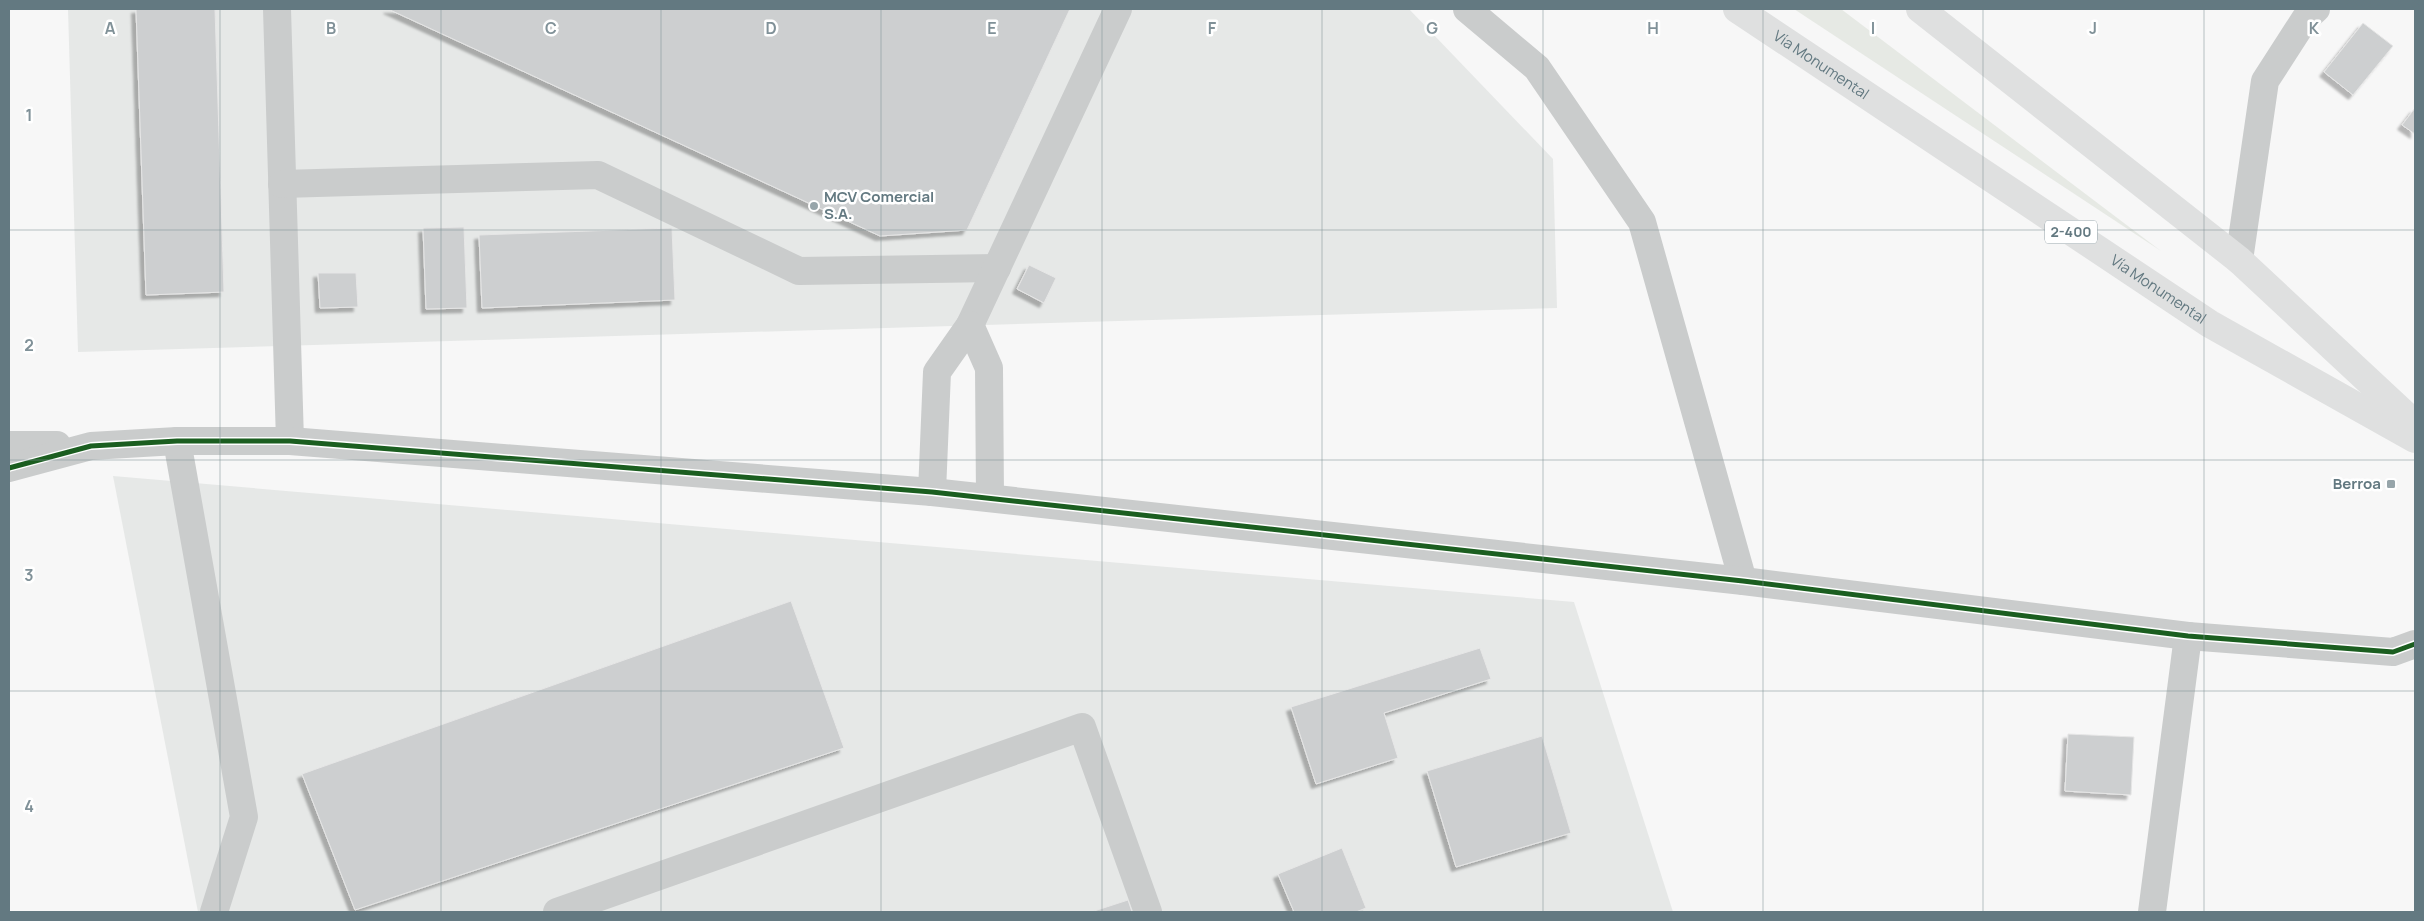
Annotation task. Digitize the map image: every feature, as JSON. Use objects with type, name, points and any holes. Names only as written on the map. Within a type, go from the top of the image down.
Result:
[{"type":"highway","name":"Vía Monumental","points":[[1737,9],[2210,324],[2415,439]]},
{"type":"highway","points":[[1920,9],[2239,260],[2415,424]]},
{"type":"street","points":[[277,9],[290,441]]},
{"type":"street","points":[[932,492],[937,372],[970,325],[1118,9]]},
{"type":"street","points":[[1468,9],[1537,68],[1642,222],[1743,580]]},
{"type":"street","points":[[2239,260],[2265,81],[2305,19],[2316,9]]},
{"type":"street","points":[[282,184],[598,175],[799,271],[997,268]]},
{"type":"street","points":[[970,325],[989,368],[990,498]]},
{"type":"street","points":[[177,440],[244,817],[214,912]]},
{"type":"street","points":[[9,445],[91,446],[177,440],[290,441],[932,492],[1743,580],[2188,636],[2393,652],[2415,644]]},
{"type":"street","points":[[9,468],[91,446]]},
{"type":"street","points":[[2152,912],[2188,636]]},
{"type":"street","points":[[556,912],[1082,727],[1148,912]]},
{"type":"shaded area","name":"MCV Comercial S.A.","points":[[68,9],[1409,9],[1553,159],[1557,308],[78,352]]},
{"type":"shaded area","points":[[1794,9],[1841,9],[2161,251]]},
{"type":"shaded area","points":[[113,476],[1574,602],[1673,912],[198,912]]},
{"type":"building","points":[[136,9],[215,9],[224,292],[146,295]]},
{"type":"building","points":[[388,9],[1070,9],[967,230],[880,236]]},
{"type":"building","points":[[2363,23],[2393,46],[2353,95],[2324,72]]},
{"type":"building","points":[[2415,108],[2415,134],[2402,125]]},
{"type":"building","points":[[464,227],[467,308],[426,309],[423,228]]},
{"type":"building","points":[[672,228],[675,300],[482,308],[479,235]]},
{"type":"building","points":[[1029,265],[1056,278],[1044,303],[1017,289]]},
{"type":"building","points":[[318,273],[356,273],[358,307],[320,308]]},
{"type":"building","points":[[791,601],[844,748],[355,910],[302,774]]},
{"type":"building","points":[[1480,648],[1491,679],[1384,713],[1398,758],[1316,784],[1291,707]]},
{"type":"building","points":[[2068,734],[2134,737],[2131,795],[2065,791]]},
{"type":"building","points":[[1542,736],[1571,833],[1456,867],[1427,771]]},
{"type":"building","points":[[1342,848],[1366,908],[1356,912],[1294,912],[1278,874]]},
{"type":"building","points":[[1128,900],[1132,912],[1091,912]]},
{"type":"cycle path","points":[[9,468],[91,446],[177,441],[290,441],[932,492],[1743,581],[2188,636],[2393,652],[2415,644]]},
{"type":"place","name":"MCV Comercial S.A.","points":[[814,206]]},
{"type":"place","name":"Berroa","points":[[2391,484]]}]
